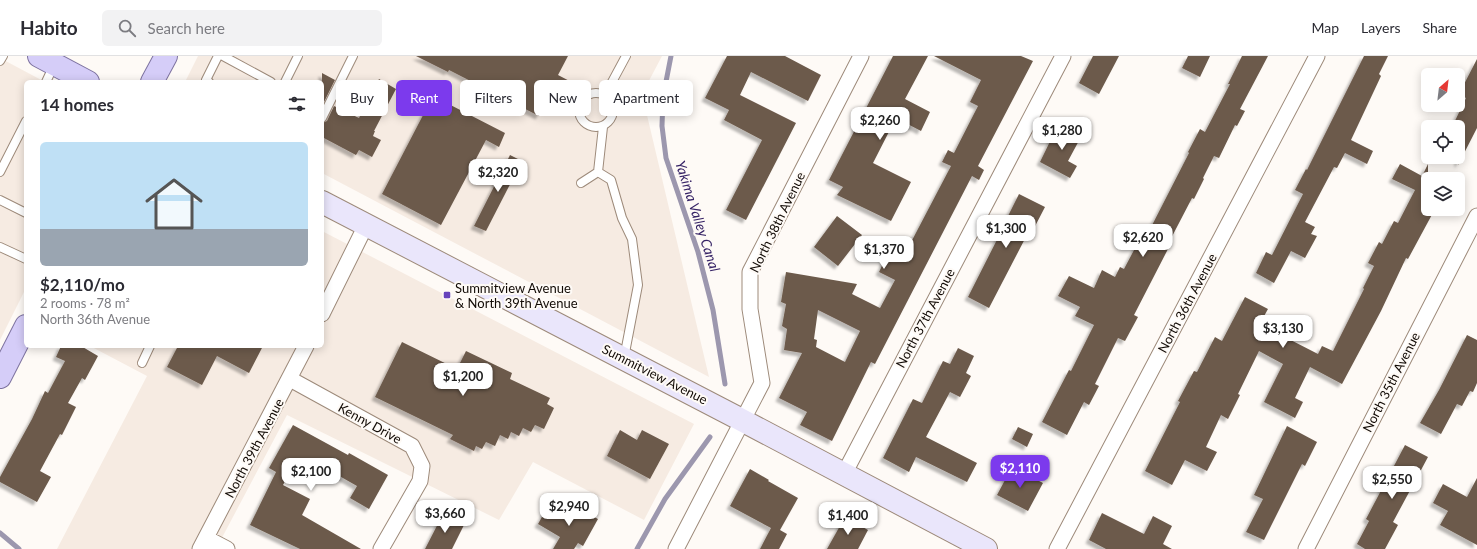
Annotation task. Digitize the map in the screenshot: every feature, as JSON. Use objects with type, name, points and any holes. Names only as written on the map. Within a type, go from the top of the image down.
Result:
[{"type":"main road","points":[[153,80],[166,56]]},
{"type":"main road","points":[[47,67],[83,80]]},
{"type":"main road","name":"Summitview Avenue","points":[[324,203],[744,421],[986,549]]},
{"type":"main road","points":[[0,375],[24,330]]},
{"type":"street","name":"North 38th Avenue","points":[[744,421],[762,382],[750,309],[750,272],[862,56]]},
{"type":"street","name":"North 37th Avenue","points":[[844,474],[1063,56]]},
{"type":"street","name":"North 36th Avenue","points":[[1057,549],[1317,56]]},
{"type":"street","name":"North 35th Avenue","points":[[1306,549],[1477,216]]},
{"type":"street","points":[[324,310],[366,225]]},
{"type":"street","name":"North 39th Avenue","points":[[203,544],[305,348]]},
{"type":"street","name":"Kenny Drive","points":[[290,379],[412,446],[422,466],[420,481],[382,549]]},
{"type":"street","points":[[676,549],[744,421]]},
{"type":"street","points":[[203,544],[227,549]]},
{"type":"lane","points":[[0,61],[2,56]]},
{"type":"lane","points":[[206,80],[218,56]]},
{"type":"lane","points":[[223,56],[267,80]]},
{"type":"lane","points":[[286,80],[298,56]]},
{"type":"lane","points":[[324,114],[353,56]]},
{"type":"lane","points":[[613,80],[626,56]]},
{"type":"lane","points":[[599,93],[588,95],[583,98],[578,110],[582,121],[586,125],[597,128],[607,124],[612,116]]},
{"type":"lane","points":[[0,172],[24,125]]},
{"type":"lane","points":[[598,172],[602,127]]},
{"type":"lane","points":[[581,183],[598,172]]},
{"type":"lane","points":[[598,172],[611,180],[622,218],[632,239],[638,285],[624,359]]},
{"type":"lane","points":[[0,200],[24,212]]},
{"type":"lane","points":[[0,247],[24,259]]},
{"type":"lane","points":[[142,362],[149,348]]},
{"type":"shaded area","points":[[198,56],[662,56],[649,80],[599,80],[599,116],[647,116],[709,377],[324,174],[324,80],[186,80]]},
{"type":"shaded area","points":[[0,58],[41,80],[24,80],[24,292],[0,340]]},
{"type":"shaded area","points":[[324,232],[694,424],[644,520],[533,462],[499,520],[287,415],[216,549],[57,549],[147,376],[94,348],[324,348]]},
{"type":"building","points":[[416,56],[568,56],[558,75],[568,80],[534,80],[534,113],[526,109],[526,80],[469,80],[449,70],[448,72]]},
{"type":"building","points":[[727,56],[785,56],[821,75],[808,101],[751,72],[740,95],[796,123],[746,220],[726,210],[762,140],[724,120],[729,110],[705,98]]},
{"type":"building","points":[[893,56],[928,56],[905,99],[930,112],[921,131],[896,118],[873,163],[911,182],[891,221],[837,195],[843,187],[829,180]]},
{"type":"building","points":[[934,56],[1021,56],[1033,61],[978,166],[984,170],[979,180],[972,176],[875,364],[871,362],[832,441],[800,425],[807,412],[779,398],[802,353],[784,350],[787,329],[782,326],[786,304],[781,302],[786,272],[857,284],[852,294],[880,308],[895,280],[879,272],[894,241],[908,248],[951,166],[942,162],[948,150],[954,153],[978,106],[970,102],[981,80]],"holes":[[[818,310],[860,331],[845,362],[816,347],[817,340],[814,339]]]},
{"type":"building","points":[[1093,56],[1119,56],[1099,94],[1079,83]]},
{"type":"building","points":[[1188,56],[1210,56],[1200,77],[1182,68]]},
{"type":"building","points":[[1242,56],[1268,56],[1240,109],[1245,111],[1237,126],[1235,125],[1219,158],[1214,156],[1194,199],[1192,198],[1166,248],[1168,249],[1134,315],[1138,317],[1125,341],[1118,338],[1095,384],[1099,386],[1089,405],[1084,402],[1067,435],[1042,422],[1069,370],[1071,371],[1094,325],[1075,316],[1080,307],[1058,296],[1069,276],[1094,288],[1102,270],[1115,277],[1120,267],[1124,269],[1142,235],[1146,237],[1200,129],[1205,132],[1230,84],[1228,84]]},
{"type":"building","points":[[1364,56],[1388,56],[1379,74],[1381,76],[1351,140],[1373,151],[1367,164],[1345,153],[1337,168],[1334,167],[1305,222],[1315,227],[1311,234],[1317,236],[1305,258],[1291,251],[1274,283],[1256,273],[1266,252],[1272,255],[1303,194],[1295,190],[1306,169],[1307,170]]},
{"type":"building","points":[[1477,59],[1477,128],[1465,151],[1465,120],[1455,120],[1459,112],[1465,112],[1465,82]]},
{"type":"building","points":[[322,73],[335,80],[324,102],[324,80],[322,80]]},
{"type":"building","points":[[388,84],[396,89],[388,104]]},
{"type":"building","points":[[334,106],[336,107],[336,116],[355,116],[359,118],[360,116],[382,116],[373,136],[381,140],[372,157],[359,150],[356,155],[324,138],[324,122],[327,121]]},
{"type":"building","points":[[452,106],[460,110],[460,116],[472,116],[505,133],[499,147],[486,140],[441,225],[382,194],[423,116],[452,116]]},
{"type":"building","points":[[1059,123],[1082,135],[1068,161],[1077,166],[1070,178],[1040,162]]},
{"type":"building","points":[[510,155],[522,161],[486,231],[474,226]]},
{"type":"building","points":[[1400,164],[1421,175],[1421,216],[1431,216],[1408,259],[1406,258],[1381,311],[1342,384],[1310,367],[1295,398],[1303,402],[1295,418],[1264,402],[1283,364],[1259,351],[1238,394],[1240,395],[1228,419],[1221,415],[1206,447],[1217,452],[1207,471],[1185,460],[1172,485],[1145,471],[1194,371],[1197,372],[1215,337],[1222,341],[1245,297],[1268,309],[1263,318],[1280,327],[1277,333],[1318,354],[1322,346],[1333,351],[1374,266],[1368,263],[1379,242],[1382,244],[1394,221],[1398,223],[1415,190],[1392,179]]},
{"type":"building","points":[[1428,164],[1428,172],[1424,172]]},
{"type":"building","points":[[1019,194],[1045,207],[1032,232],[1029,231],[989,308],[968,297]]},
{"type":"building","points":[[837,216],[862,235],[838,266],[814,247]]},
{"type":"building","points":[[1467,335],[1477,340],[1477,383],[1473,392],[1470,391],[1462,406],[1457,404],[1441,434],[1420,423],[1439,390]]},
{"type":"building","points":[[402,342],[457,369],[466,351],[512,373],[510,379],[550,398],[547,404],[554,408],[544,429],[535,425],[531,432],[523,428],[519,436],[511,432],[508,439],[500,435],[495,446],[486,442],[482,449],[476,446],[474,451],[450,439],[453,435],[375,397]]},
{"type":"building","points":[[60,348],[84,348],[98,356],[85,380],[82,378],[68,403],[76,407],[62,435],[60,434],[40,471],[51,477],[37,502],[0,482],[0,477],[32,419],[45,391],[48,393],[65,361],[56,357]]},
{"type":"building","points":[[177,348],[262,348],[249,373],[217,356],[202,385],[167,367]]},
{"type":"building","points":[[958,348],[974,356],[966,373],[971,376],[960,397],[950,392],[926,437],[977,463],[967,482],[916,457],[909,472],[883,458],[913,399],[922,403],[943,361],[950,364]]},
{"type":"building","points":[[293,425],[348,455],[349,453],[388,475],[369,509],[350,498],[357,486],[327,469],[325,473],[297,458],[283,485],[310,499],[302,515],[361,549],[300,549],[250,525],[276,472],[269,468]]},
{"type":"building","points":[[1287,426],[1317,442],[1305,466],[1302,464],[1264,540],[1246,532],[1263,499],[1254,495]]},
{"type":"building","points":[[1018,427],[1033,434],[1027,447],[1012,439]]},
{"type":"building","points":[[620,430],[637,440],[642,430],[669,444],[650,479],[607,456]]},
{"type":"building","points":[[1405,445],[1428,457],[1393,522],[1398,525],[1385,549],[1365,549],[1357,544],[1369,521],[1366,519]]},
{"type":"building","points":[[1012,467],[1043,483],[1028,511],[997,495]]},
{"type":"building","points":[[750,469],[798,498],[780,530],[787,534],[779,549],[760,549],[771,528],[730,506]]},
{"type":"building","points":[[1477,478],[1477,545],[1440,525],[1448,511],[1433,503],[1443,484],[1467,497]]},
{"type":"building","points":[[573,506],[598,519],[583,546],[578,543],[574,549],[553,549],[560,537],[538,524],[547,508],[566,518]]},
{"type":"building","points":[[1102,513],[1144,534],[1153,516],[1172,526],[1163,544],[1172,549],[1106,549],[1089,540]]},
{"type":"building","points":[[443,514],[464,525],[452,549],[425,549]]},
{"type":"building","points":[[845,517],[868,530],[858,549],[827,549]]},
{"type":"waterway","name":"Yakima Valley Canal","points":[[671,56],[663,97],[662,126],[666,158],[698,252],[713,310],[725,384]]},
{"type":"waterway","name":"Yakima Valley Canal","points":[[637,549],[665,499],[710,437]]},
{"type":"waterway","name":"Yakima Valley Canal","points":[[0,533],[19,549]]},
{"type":"place","name":"Summitview Avenue & North 39th Avenue","points":[[447,295]]}]
